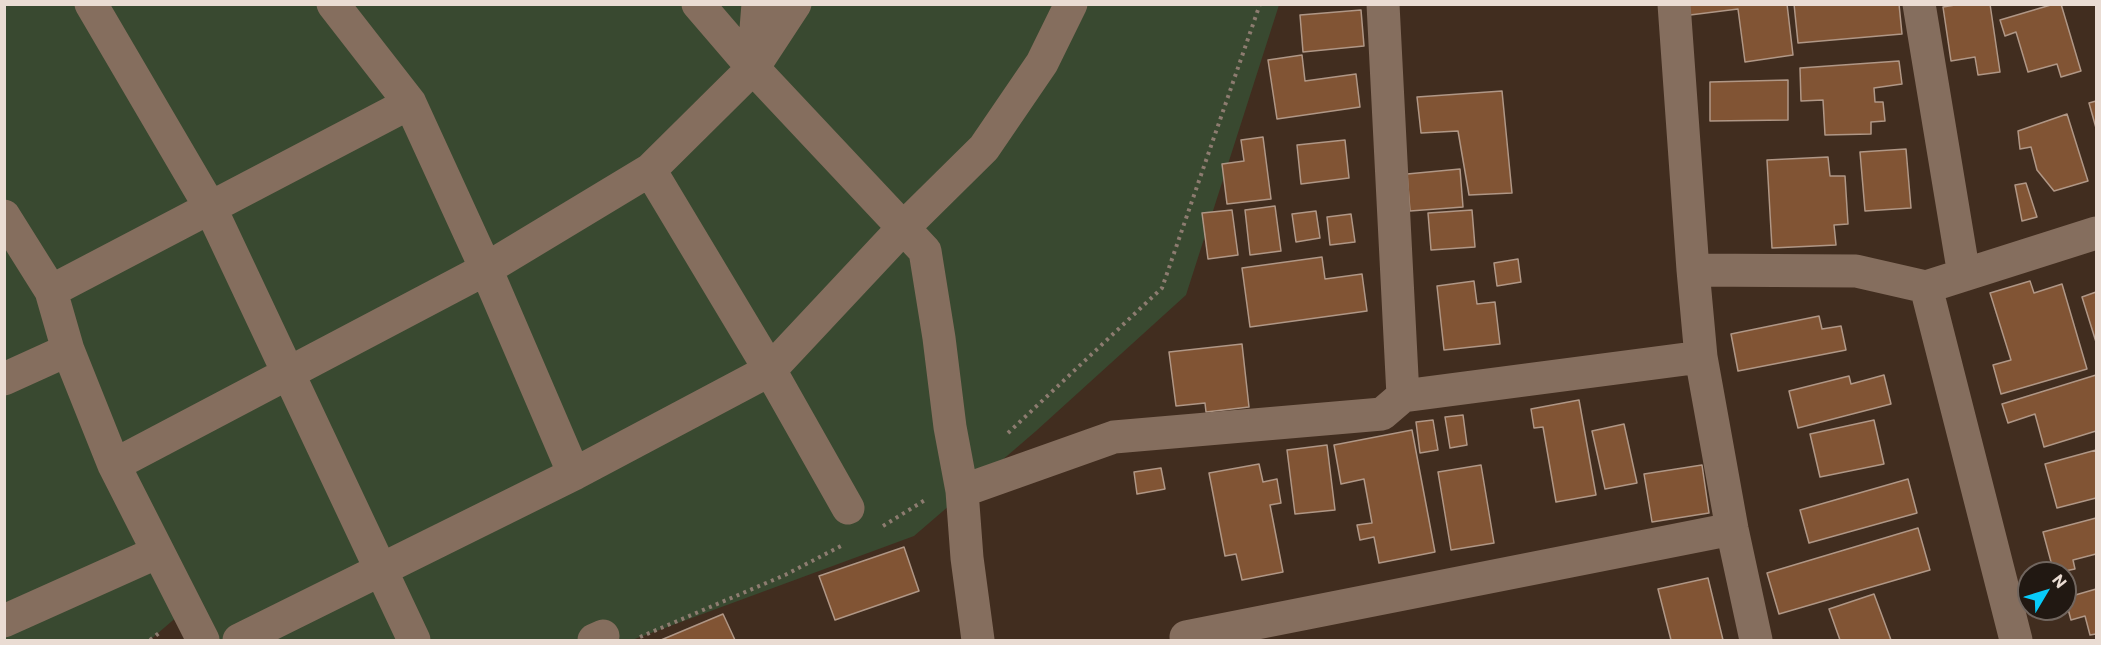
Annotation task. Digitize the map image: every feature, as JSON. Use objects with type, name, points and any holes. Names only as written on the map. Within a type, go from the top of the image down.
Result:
[{"type":"street","points":[[91,4],[210,207],[414,640]]},
{"type":"street","points":[[333,4],[410,103],[486,269],[574,474]]},
{"type":"street","points":[[698,4],[753,68],[925,251],[950,427],[961,485],[967,558],[978,640]]},
{"type":"street","points":[[753,68],[758,4]]},
{"type":"street","points":[[114,465],[486,269],[650,170],[753,68],[795,4]]},
{"type":"street","points":[[239,640],[383,571],[574,474],[770,370],[904,227],[984,148],[1042,63],[1071,4]]},
{"type":"street","points":[[1383,4],[1403,396]]},
{"type":"street","points":[[1674,4],[1692,270],[1701,357],[1732,528],[1756,640]]},
{"type":"street","points":[[1919,4],[1964,274]]},
{"type":"street","points":[[51,291],[410,103]]},
{"type":"street","points":[[650,170],[770,370],[848,508]]},
{"type":"street","points":[[4,216],[51,291],[68,350],[114,465],[202,640]]},
{"type":"street","points":[[1692,270],[1856,271],[1926,286],[2097,233]]},
{"type":"street","points":[[1926,286],[2016,640]]},
{"type":"street","points":[[4,379],[68,350]]},
{"type":"street","points":[[961,485],[1114,437],[1382,414],[1403,396],[1701,357]]},
{"type":"street","points":[[1186,637],[1732,528]]},
{"type":"street","points":[[4,621],[158,552]]},
{"type":"path","points":[[1002,439],[1162,288],[1260,4]]},
{"type":"path","points":[[878,528],[961,485]]},
{"type":"path","points":[[610,639],[785,575],[847,544]]},
{"type":"green space","points":[[4,5],[1279,5],[1186,295],[1036,431],[914,536],[632,640],[207,640],[186,609],[150,640],[5,640]]},
{"type":"building","points":[[1689,4],[1787,4],[1793,55],[1745,62],[1738,9],[1690,15]]},
{"type":"building","points":[[1794,4],[1899,4],[1902,34],[1798,43]]},
{"type":"building","points":[[1961,4],[1990,4],[2000,72],[1978,75],[1975,57],[1951,61],[1943,7]]},
{"type":"building","points":[[2061,4],[2081,71],[2061,77],[2057,64],[2028,72],[2016,32],[2005,36],[2000,20]]},
{"type":"building","points":[[1361,10],[1364,46],[1303,52],[1300,15]]},
{"type":"building","points":[[1302,55],[1305,81],[1356,74],[1360,107],[1277,119],[1268,60]]},
{"type":"building","points":[[1899,61],[1902,84],[1874,88],[1875,102],[1883,102],[1885,121],[1871,122],[1871,134],[1825,135],[1823,100],[1801,101],[1800,68]]},
{"type":"building","points":[[1788,80],[1788,120],[1710,121],[1710,82]]},
{"type":"building","points":[[1502,91],[1512,193],[1469,195],[1458,131],[1421,133],[1417,97]]},
{"type":"building","points":[[2096,101],[2096,128],[2089,103]]},
{"type":"building","points":[[2067,114],[2088,181],[2054,191],[2037,170],[2031,147],[2020,149],[2018,131]]},
{"type":"building","points":[[1263,137],[1271,199],[1227,204],[1222,164],[1244,161],[1241,140]]},
{"type":"building","points":[[1345,140],[1349,178],[1301,184],[1297,145]]},
{"type":"building","points":[[1906,149],[1911,208],[1865,211],[1860,152]]},
{"type":"building","points":[[1828,157],[1830,176],[1845,176],[1848,224],[1834,225],[1836,245],[1772,248],[1767,160]]},
{"type":"building","points":[[1460,169],[1463,207],[1410,211],[1407,174]]},
{"type":"building","points":[[2026,183],[2037,217],[2022,221],[2015,185]]},
{"type":"building","points":[[1275,206],[1281,251],[1250,255],[1245,210]]},
{"type":"building","points":[[1232,210],[1238,255],[1208,259],[1202,213]]},
{"type":"building","points":[[1472,210],[1475,247],[1431,250],[1428,213]]},
{"type":"building","points":[[1316,211],[1320,238],[1296,242],[1292,214]]},
{"type":"building","points":[[1351,214],[1355,242],[1330,245],[1327,217]]},
{"type":"building","points":[[1322,257],[1325,279],[1362,274],[1367,311],[1250,327],[1242,268]]},
{"type":"building","points":[[1518,259],[1521,282],[1497,286],[1494,263]]},
{"type":"building","points":[[1474,281],[1477,304],[1495,302],[1500,344],[1444,350],[1437,286]]},
{"type":"building","points":[[2030,281],[2034,293],[2062,284],[2087,369],[2001,394],[1993,365],[2011,360],[1990,293]]},
{"type":"building","points":[[2096,292],[2096,342],[2082,297]]},
{"type":"building","points":[[1819,316],[1822,329],[1841,326],[1846,350],[1738,371],[1731,334]]},
{"type":"building","points":[[1242,344],[1249,407],[1206,412],[1205,403],[1176,406],[1169,352]]},
{"type":"building","points":[[1884,375],[1891,404],[1798,428],[1789,391],[1849,376],[1851,384]]},
{"type":"building","points":[[2096,375],[2096,431],[2044,447],[2035,414],[2008,423],[2002,404]]},
{"type":"building","points":[[1579,400],[1596,495],[1556,502],[1543,427],[1534,428],[1531,409]]},
{"type":"building","points":[[1463,415],[1467,445],[1450,448],[1445,417]]},
{"type":"building","points":[[1433,420],[1438,450],[1420,453],[1416,422]]},
{"type":"building","points":[[1874,420],[1884,464],[1820,477],[1810,434]]},
{"type":"building","points":[[1624,424],[1637,483],[1605,489],[1592,431]]},
{"type":"building","points":[[1412,430],[1435,552],[1379,563],[1374,537],[1360,540],[1357,525],[1372,523],[1364,479],[1341,484],[1334,445]]},
{"type":"building","points":[[1327,445],[1335,510],[1295,514],[1287,450]]},
{"type":"building","points":[[2096,450],[2096,498],[2057,508],[2045,464]]},
{"type":"building","points":[[1259,464],[1263,482],[1277,479],[1281,503],[1270,505],[1283,572],[1242,580],[1236,554],[1225,556],[1209,473]]},
{"type":"building","points":[[1481,465],[1494,543],[1451,550],[1438,472]]},
{"type":"building","points":[[1702,465],[1709,513],[1652,522],[1644,474]]},
{"type":"building","points":[[1161,468],[1165,489],[1137,494],[1134,472]]},
{"type":"building","points":[[1908,479],[1917,513],[1809,543],[1800,510]]},
{"type":"building","points":[[2096,518],[2096,554],[2073,561],[2051,561],[2043,532]]},
{"type":"building","points":[[1918,528],[1930,570],[1779,614],[1767,573]]},
{"type":"building","points":[[904,547],[919,591],[835,620],[819,576]]},
{"type":"building","points":[[1708,578],[1723,640],[1671,640],[1658,589]]},
{"type":"building","points":[[2096,589],[2096,634],[2090,635],[2085,616],[2077,618],[2077,595]]},
{"type":"building","points":[[1874,594],[1891,640],[1840,640],[1829,609]]},
{"type":"building","points":[[723,614],[735,640],[661,640]]}]
